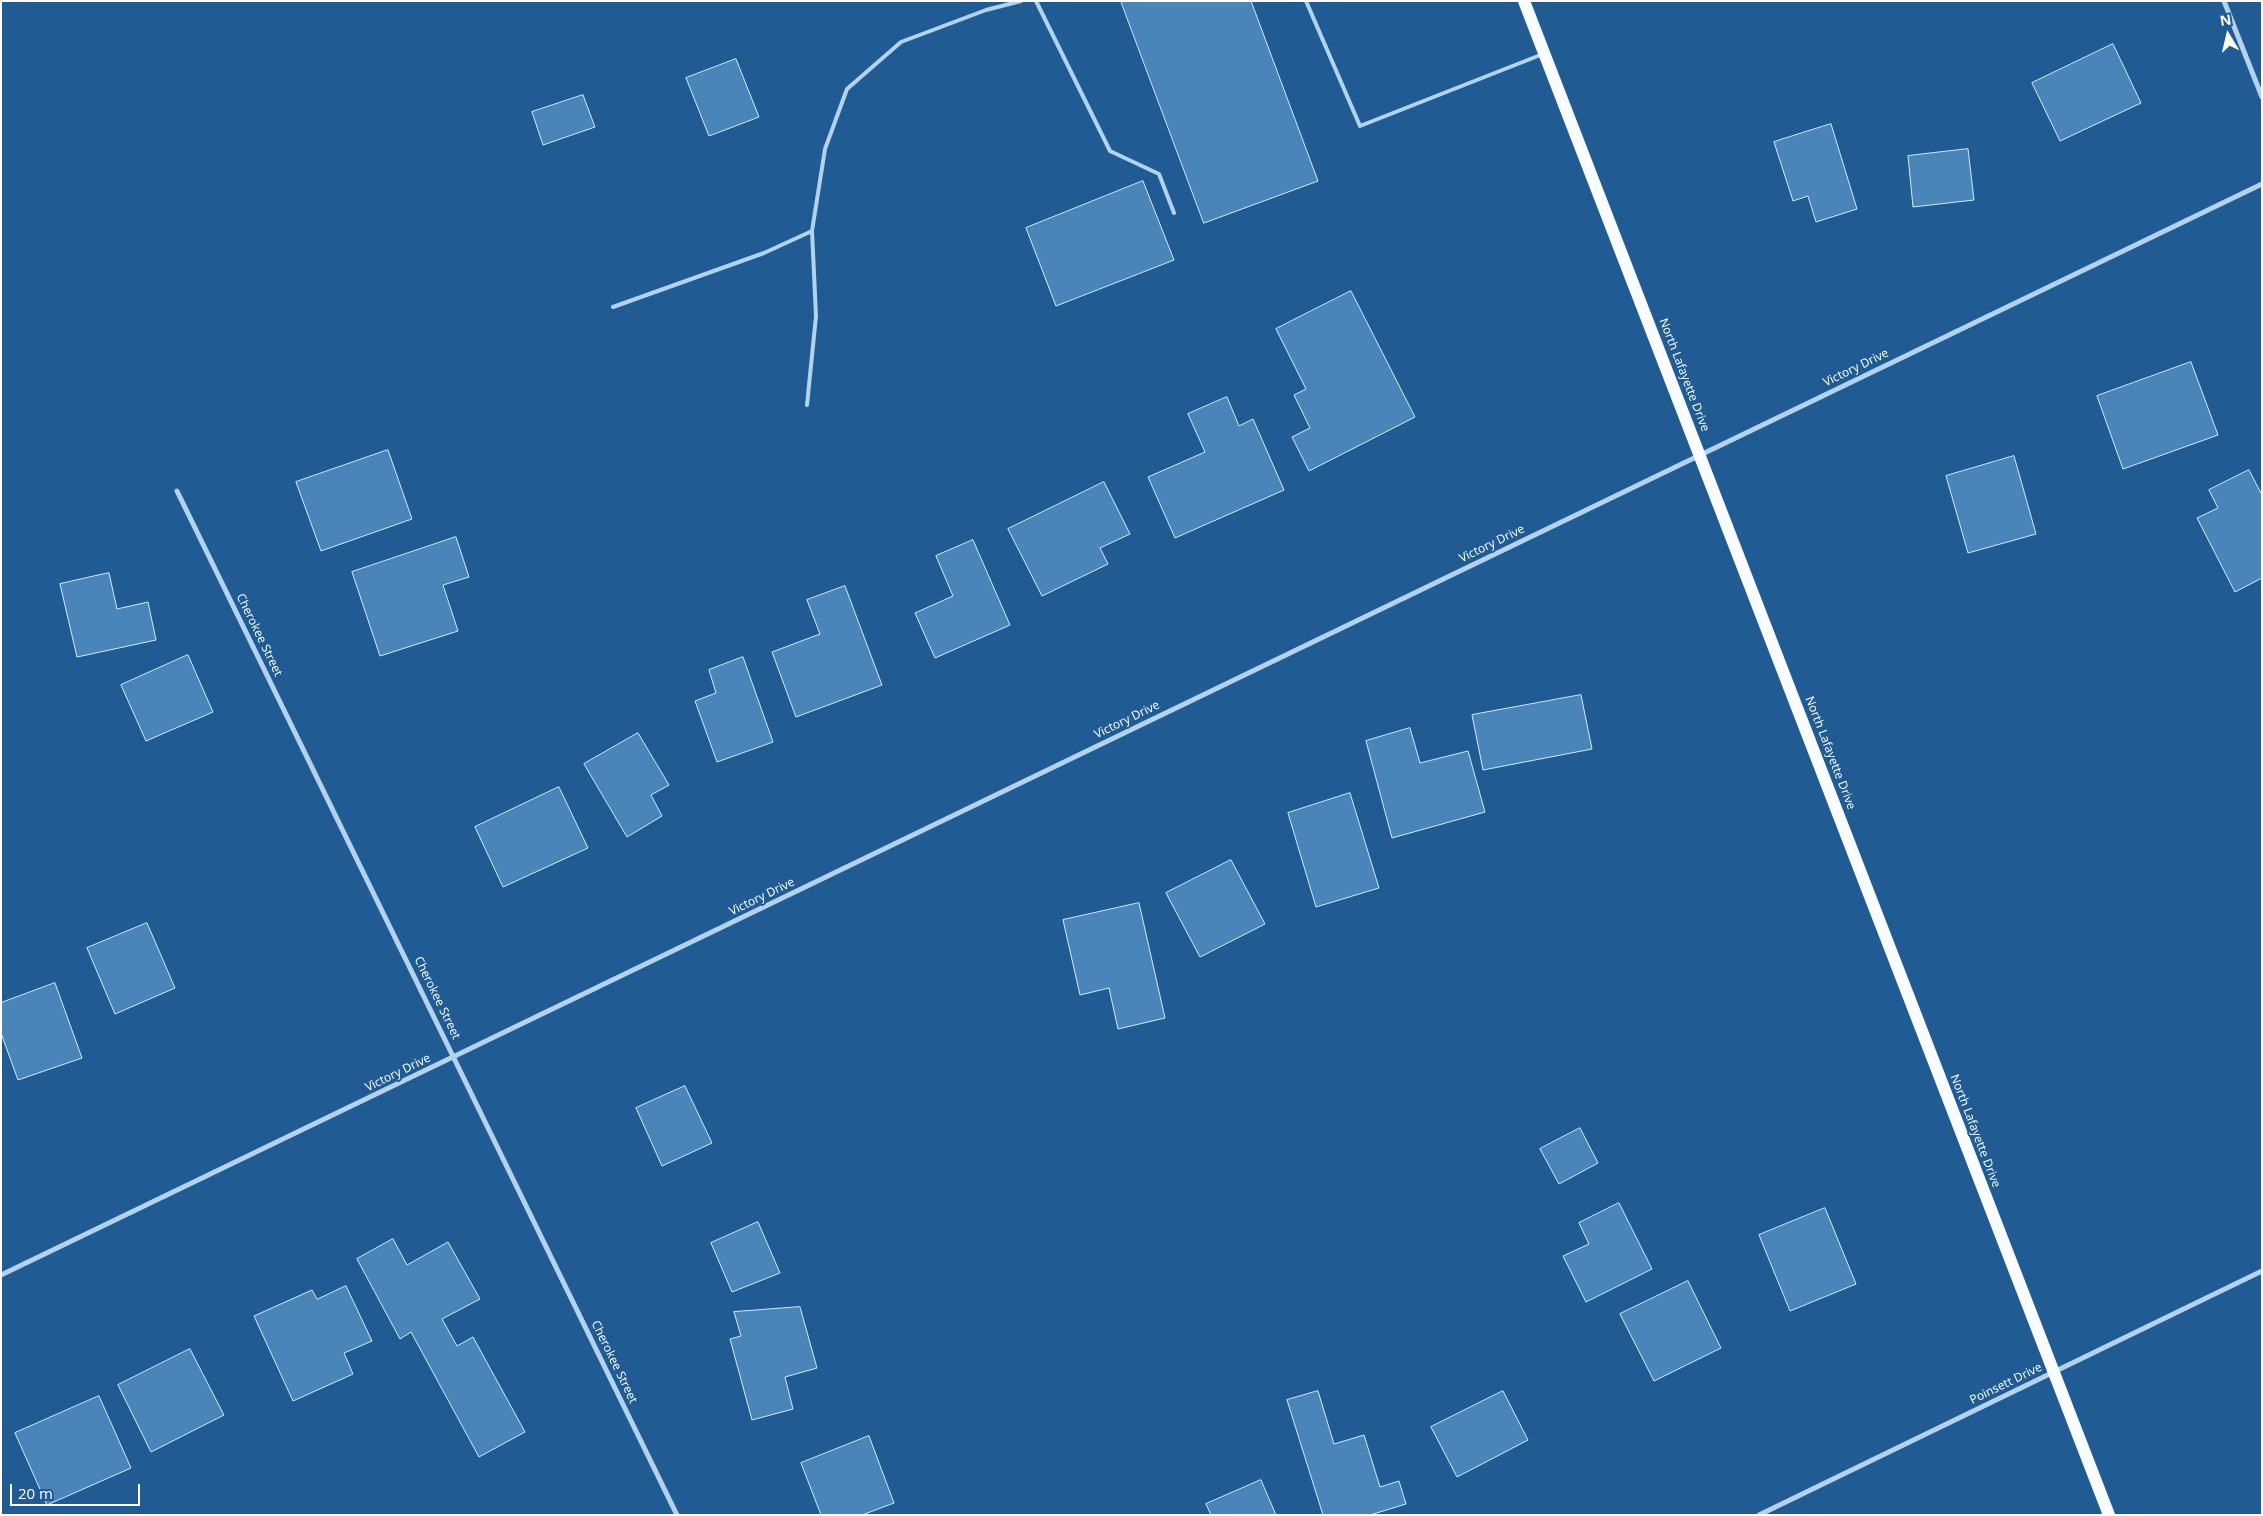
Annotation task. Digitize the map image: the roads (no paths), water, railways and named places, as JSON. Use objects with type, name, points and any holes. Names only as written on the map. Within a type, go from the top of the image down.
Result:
[{"type":"main road","name":"North Lafayette Drive","points":[[1524,1],[2109,1515]]},
{"type":"street","points":[[2224,1],[2262,97]]},
{"type":"street","name":"Victory Drive","points":[[1,1275],[2262,184]]},
{"type":"street","name":"Cherokee Street","points":[[177,491],[677,1515]]},
{"type":"street","name":"Poinsett Drive","points":[[1759,1515],[2262,1271]]},
{"type":"lane","points":[[806,405],[816,316],[812,231],[825,148],[847,89],[901,42],[986,10],[1021,1]]},
{"type":"lane","points":[[1036,1],[1110,152],[1159,174],[1174,213]]},
{"type":"lane","points":[[1306,1],[1360,126],[1545,54]]},
{"type":"lane","points":[[613,307],[764,253],[812,231]]}]
